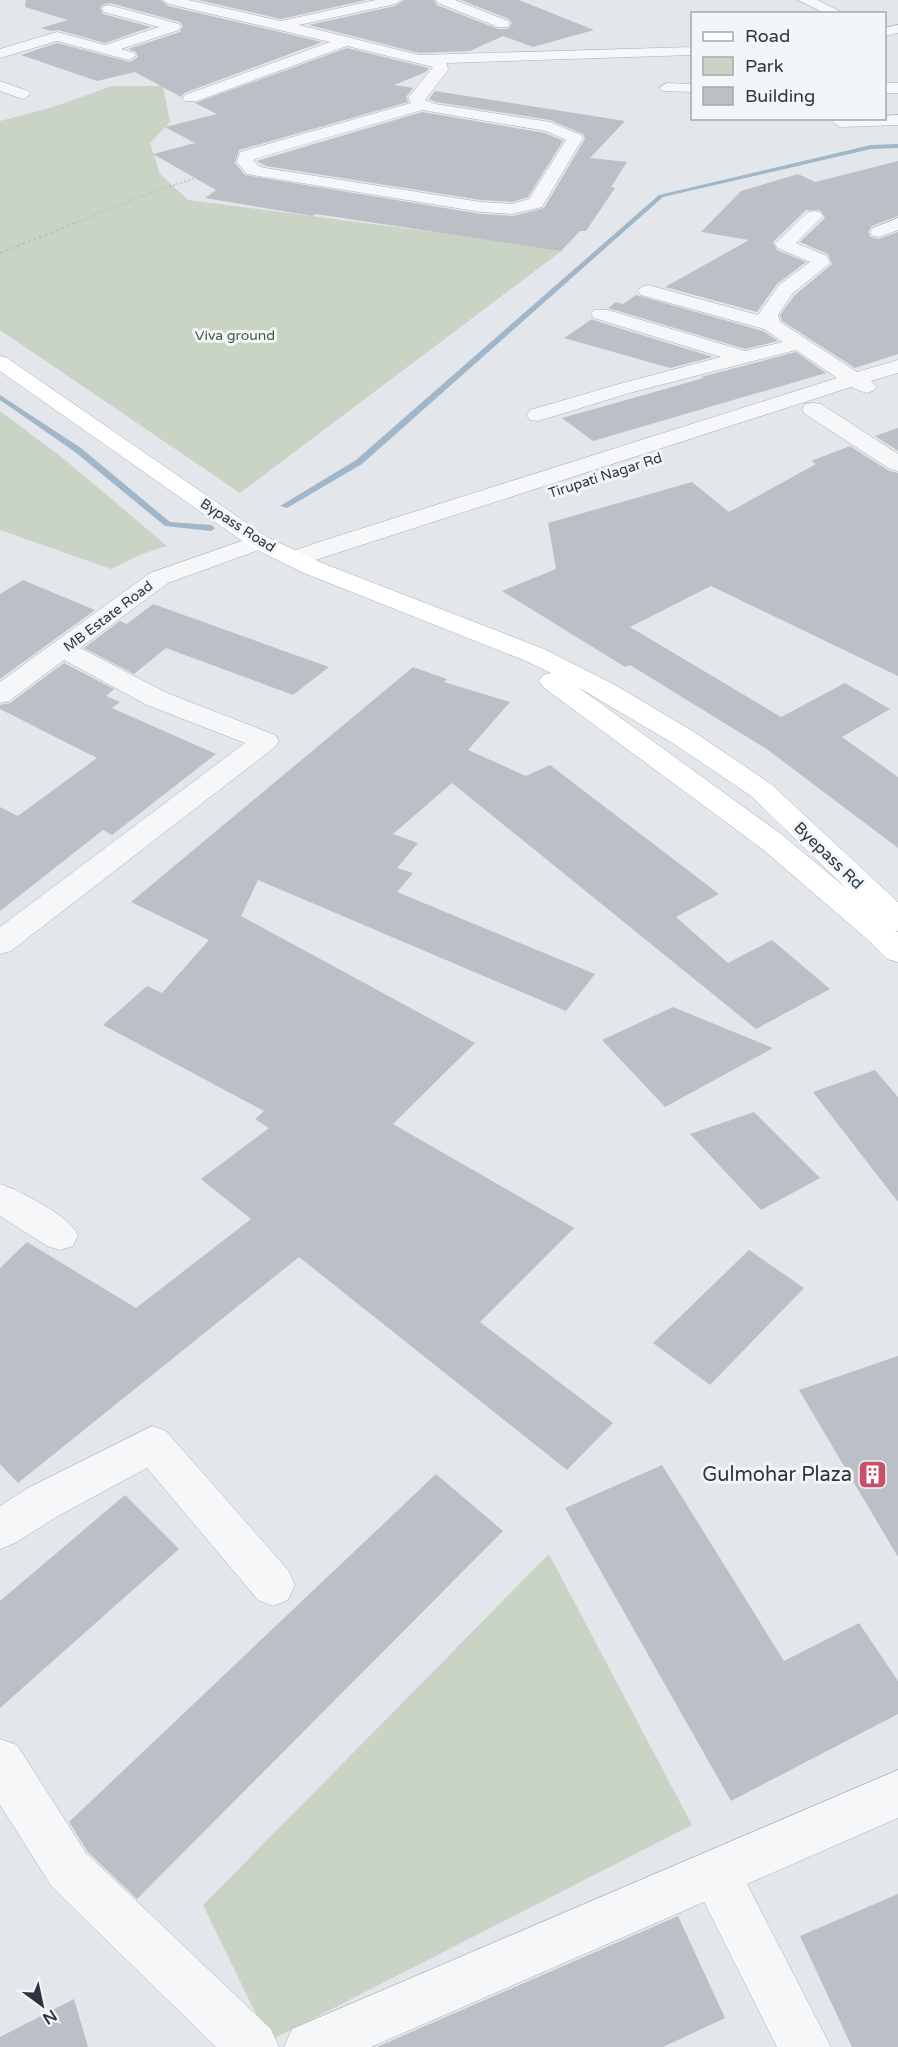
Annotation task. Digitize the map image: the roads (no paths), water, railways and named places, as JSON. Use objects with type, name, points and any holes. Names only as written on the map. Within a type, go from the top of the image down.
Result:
[{"type":"main road","name":"Bypass Road","points":[[0,362],[259,542],[304,563],[535,655]]},
{"type":"main road","name":"Byepass Rd","points":[[535,655],[606,691],[684,738],[761,790],[898,920]]},
{"type":"main road","points":[[535,655],[553,683],[664,761],[771,841],[879,932],[898,951]]},
{"type":"street","points":[[169,0],[441,65],[440,70],[416,98],[423,105],[550,127],[575,138],[536,203],[512,209],[481,207],[265,173],[253,170],[245,162],[246,156],[423,105]]},
{"type":"street","points":[[217,10],[238,0]]},
{"type":"street","points":[[281,25],[395,0]]},
{"type":"street","points":[[443,0],[503,24]]},
{"type":"street","points":[[805,0],[834,12]]},
{"type":"street","points":[[107,49],[174,27],[109,9]]},
{"type":"street","points":[[0,54],[57,36],[130,56]]},
{"type":"street","points":[[191,98],[346,41]]},
{"type":"street","points":[[418,59],[691,51]]},
{"type":"street","points":[[0,86],[23,94]]},
{"type":"street","points":[[667,88],[691,88]]},
{"type":"street","points":[[840,122],[898,120]]},
{"type":"street","points":[[771,325],[768,315],[786,290],[821,263],[820,260],[788,248],[784,244],[814,216]]},
{"type":"street","points":[[879,232],[898,223]]},
{"type":"street","points":[[648,291],[771,325],[852,380],[873,391]]},
{"type":"street","points":[[601,314],[747,358]]},
{"type":"street","points":[[538,416],[626,388],[797,344]]},
{"type":"street","points":[[304,563],[364,534],[500,494],[898,366]]},
{"type":"street","name":"Tirupati Nagar Rd","points":[[304,563],[898,384]]},
{"type":"street","points":[[813,409],[898,464]]},
{"type":"street","name":"MB Estate Road","points":[[0,694],[64,650],[159,578],[259,542]]},
{"type":"street","points":[[0,943],[264,741],[158,699],[64,650]]},
{"type":"street","points":[[0,1198],[60,1234]]},
{"type":"street","points":[[0,1529],[43,1502],[152,1444],[273,1585]]},
{"type":"street","points":[[0,1762],[69,1870],[253,2047]]},
{"type":"street","points":[[310,2047],[898,1794]]},
{"type":"street","points":[[716,1874],[805,2047]]},
{"type":"waterway","points":[[284,506],[359,462],[661,196],[871,147],[898,146]]},
{"type":"waterway","points":[[0,397],[78,450],[168,524],[211,528]]},
{"type":"place","name":"Gulmohar Plaza","points":[[873,1474]]},
{"type":"park label","name":"Viva ground","points":[[235,335]]}]
